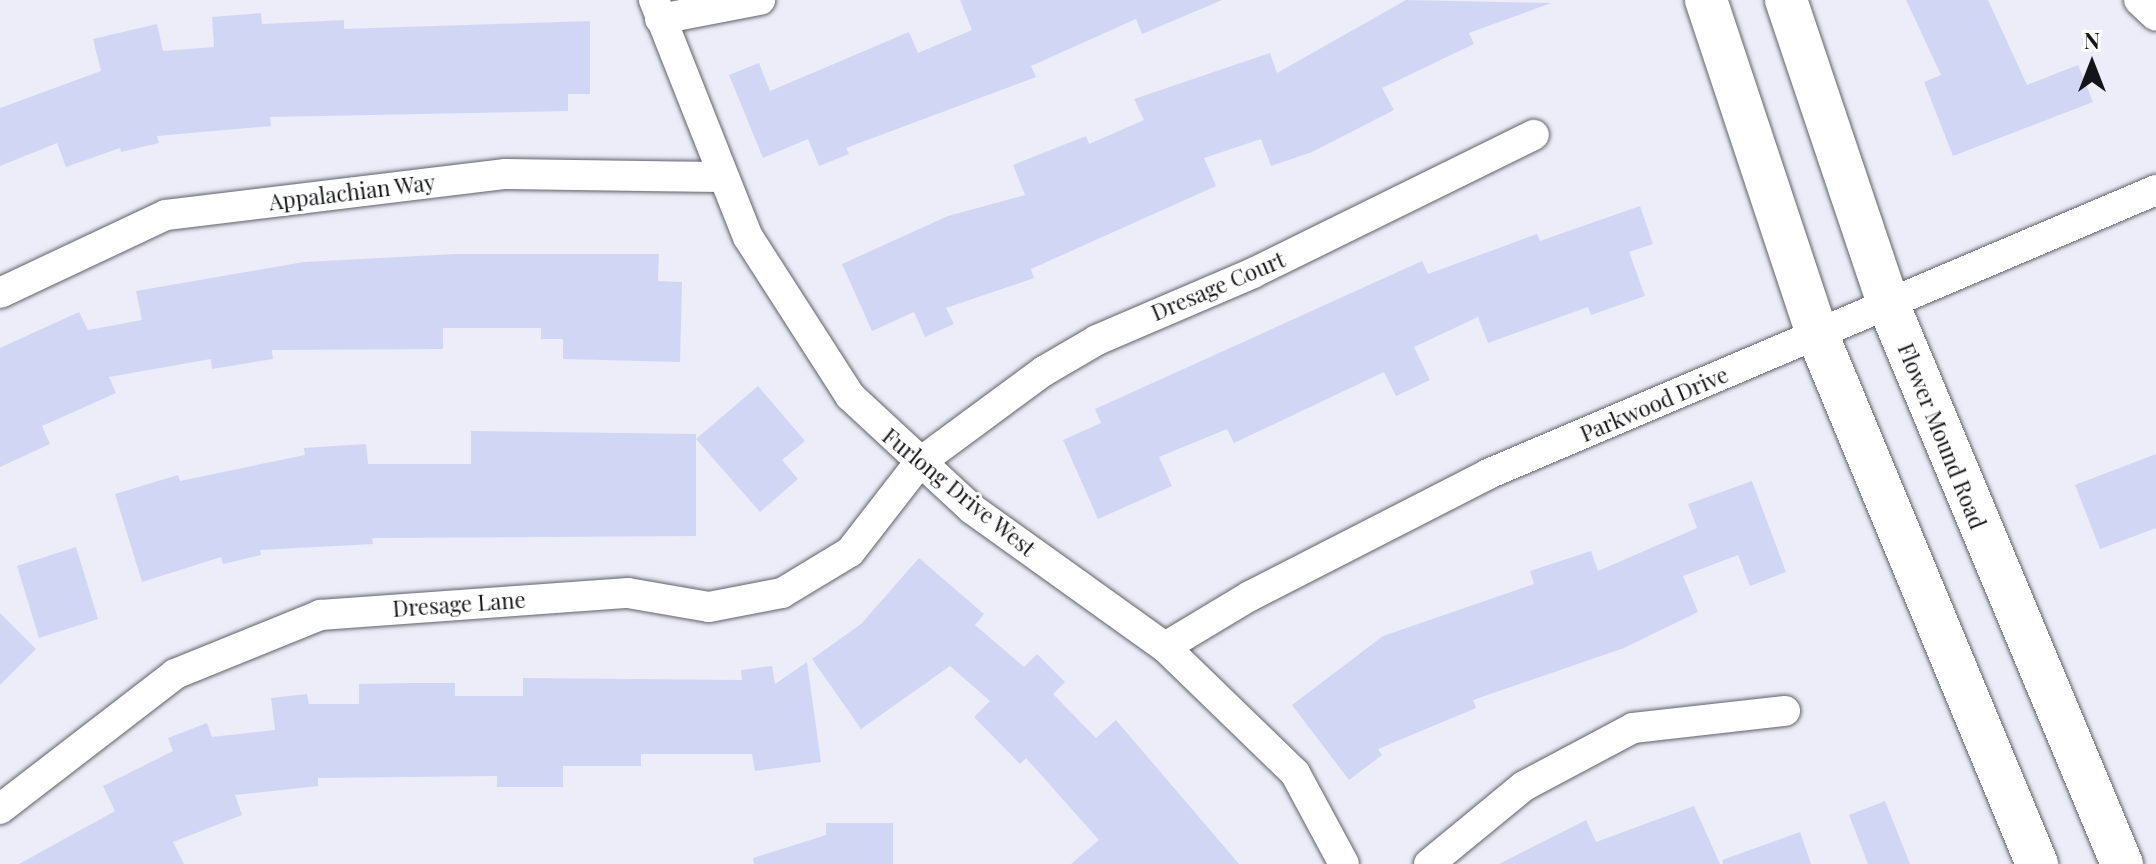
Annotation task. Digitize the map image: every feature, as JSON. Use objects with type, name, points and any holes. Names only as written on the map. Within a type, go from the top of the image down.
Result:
[{"type":"main road","points":[[1706,0],[1818,336],[2037,864]]},
{"type":"main road","name":"Flower Mound Road","points":[[1786,0],[1889,306],[2122,864]]},
{"type":"street","points":[[657,10],[760,0]]},
{"type":"street","points":[[2139,0],[2156,16]]},
{"type":"street","name":"Furlong Drive West","points":[[657,10],[721,177],[775,284],[850,396],[972,509],[1165,647],[1295,773],[1344,864]]},
{"type":"street","name":"Dresage Court","points":[[919,463],[1097,340],[1253,273],[1534,135]]},
{"type":"street","name":"Appalachian Way","points":[[0,293],[166,215],[506,174],[721,177]]},
{"type":"street","name":"Parkwood Drive","points":[[1165,647],[1276,582],[1488,474],[2156,190]]},
{"type":"street","name":"Dresage Lane","points":[[0,809],[175,674],[320,615],[628,593],[709,607],[782,593],[850,552],[919,463]]},
{"type":"street","points":[[1429,864],[1524,786],[1633,728],[1785,711]]},
{"type":"building","points":[[960,0],[1222,0],[1142,34],[1136,19],[1031,66],[1036,77],[846,148],[849,154],[819,166],[808,139],[763,158],[729,75],[759,63],[770,91],[909,32],[918,53],[972,30]]},
{"type":"building","points":[[1406,0],[1551,3],[1469,33],[1474,44],[1382,88],[1394,110],[1312,152],[1271,166],[1261,139],[1204,158],[1216,186],[1031,269],[1034,278],[946,308],[954,324],[925,337],[914,312],[872,331],[842,264],[948,216],[1025,195],[1013,165],[1086,136],[1089,144],[1144,120],[1134,99],[1270,53],[1277,73]]},
{"type":"building","points":[[1906,0],[1988,0],[2027,85],[2078,65],[2093,102],[1953,156],[1924,82],[1941,75]]},
{"type":"building","points":[[261,13],[262,24],[344,20],[344,29],[590,21],[590,94],[568,94],[568,111],[270,117],[271,126],[157,136],[159,143],[121,152],[120,148],[66,167],[57,143],[0,166],[0,108],[101,71],[93,39],[157,24],[163,51],[214,47],[212,17]]},
{"type":"building","points":[[1640,206],[1653,244],[1629,252],[1645,296],[1591,315],[1588,307],[1488,343],[1478,317],[1414,347],[1430,380],[1396,396],[1384,372],[1234,443],[1227,429],[1159,457],[1172,486],[1098,519],[1063,440],[1101,423],[1095,409],[1422,261],[1428,274],[1537,234],[1540,241]]},
{"type":"building","points":[[457,254],[659,254],[658,281],[682,282],[680,362],[563,359],[563,339],[541,339],[541,328],[443,328],[443,349],[272,350],[273,359],[212,369],[211,359],[109,377],[116,393],[42,426],[50,444],[0,467],[0,348],[79,312],[88,330],[142,320],[136,291],[304,262]]},
{"type":"building","points":[[758,386],[805,441],[782,460],[798,479],[760,512],[696,439]]},
{"type":"building","points":[[471,431],[696,434],[696,536],[372,538],[373,544],[260,550],[261,555],[223,564],[221,557],[142,582],[115,494],[178,475],[180,481],[305,455],[304,448],[366,444],[368,464],[471,464]]},
{"type":"building","points":[[2156,454],[2156,528],[2100,549],[2075,485]]},
{"type":"building","points":[[1752,481],[1786,572],[1750,586],[1738,555],[1683,576],[1698,612],[1624,648],[1473,700],[1476,708],[1378,749],[1382,755],[1349,780],[1292,705],[1383,636],[1534,584],[1530,571],[1591,551],[1598,571],[1697,528],[1688,504]]},
{"type":"building","points":[[76,547],[98,619],[39,638],[17,566]]},
{"type":"building","points":[[919,558],[984,614],[975,625],[1024,667],[1037,654],[1065,682],[1053,694],[1096,738],[1116,720],[1239,864],[1071,864],[1099,840],[1026,758],[1020,764],[974,717],[990,701],[950,666],[861,729],[812,659],[861,624]]},
{"type":"building","points":[[0,613],[36,649],[0,685]]},
{"type":"building","points":[[807,662],[821,762],[755,771],[752,754],[641,754],[641,766],[563,766],[563,787],[497,787],[497,776],[318,778],[318,786],[235,795],[242,815],[173,842],[184,864],[19,864],[115,811],[103,786],[173,751],[168,738],[207,723],[212,737],[275,730],[271,698],[307,694],[309,704],[359,704],[359,684],[412,683],[455,683],[455,696],[523,696],[523,678],[742,680],[741,670],[772,666],[775,684]]},
{"type":"building","points":[[1885,801],[1910,864],[1868,864],[1849,815]]},
{"type":"building","points":[[1694,806],[1720,864],[1499,864],[1586,820],[1596,842]]},
{"type":"building","points":[[826,823],[893,823],[893,864],[754,864],[753,858],[826,835]]},
{"type":"building","points":[[1800,832],[1811,864],[1723,864],[1722,860]]}]
